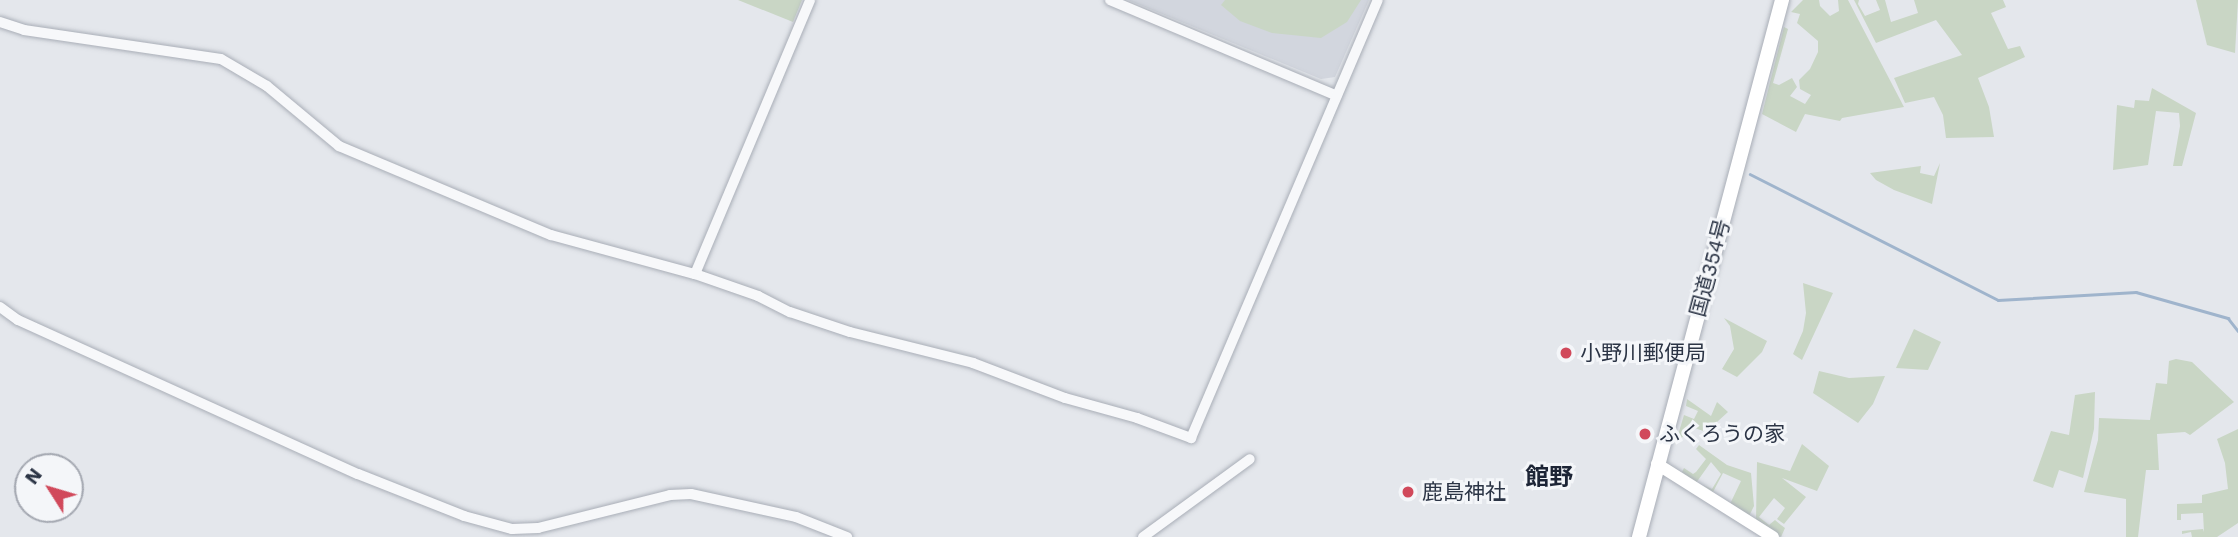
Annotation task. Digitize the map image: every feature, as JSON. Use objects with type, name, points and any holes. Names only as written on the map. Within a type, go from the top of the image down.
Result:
[{"type":"highway","name":"国道354号","points":[[1639,537],[1782,0]]},
{"type":"main road","points":[[1657,464],[1773,537]]},
{"type":"street","points":[[695,274],[810,0]]},
{"type":"street","points":[[1111,0],[1337,96]]},
{"type":"street","points":[[0,22],[37,33],[221,59],[267,86],[339,146],[551,234],[695,274],[826,324],[973,363],[1065,398],[1137,418],[1191,438],[1378,0]]},
{"type":"street","points":[[0,307],[18,320],[358,474],[464,516],[512,529],[531,529],[670,495],[691,494],[796,517],[847,537]]},
{"type":"street","points":[[1143,537],[1250,459]]},
{"type":"shaded area","points":[[1128,0],[1369,0],[1335,77],[1321,79]]},
{"type":"green space","points":[[738,0],[802,0],[793,22]]},
{"type":"green space","points":[[1225,0],[1361,0],[1347,22],[1321,38],[1272,33],[1240,21],[1221,5]]},
{"type":"green space","points":[[1803,0],[1819,0],[1820,6],[1830,16],[1839,11],[1838,0],[1848,0],[1904,107],[1842,118],[1840,121],[1805,114],[1796,132],[1762,114],[1784,27],[1788,29],[1773,83],[1779,85],[1792,78],[1797,87],[1790,96],[1805,104],[1811,95],[1800,89],[1799,80],[1810,69],[1818,52],[1818,41],[1797,23],[1800,14],[1791,12]]},
{"type":"green space","points":[[1854,0],[1859,0],[1858,4],[1865,16],[1880,10],[1876,0],[1885,0],[1891,22],[1918,13],[1914,0],[2003,0],[2006,7],[1991,13],[2008,49],[2020,46],[2025,57],[1978,78],[1989,107],[1994,137],[1946,138],[1943,115],[1934,97],[1905,103],[1894,78],[1962,55],[1936,20],[1876,43]]},
{"type":"green space","points":[[2196,0],[2238,0],[2235,53],[2207,45]]},
{"type":"green space","points":[[2152,88],[2196,113],[2182,166],[2173,166],[2180,126],[2179,113],[2156,111],[2148,165],[2113,170],[2117,105],[2134,108],[2135,100],[2149,101]]},
{"type":"green space","points":[[1940,163],[1932,204],[1894,190],[1876,180],[1870,173],[1921,166],[1920,173],[1934,176]]},
{"type":"green space","points":[[1803,283],[1833,293],[1802,360],[1793,354],[1803,331],[1806,313]]},
{"type":"green space","points":[[1724,318],[1767,341],[1762,352],[1737,377],[1722,369],[1734,349],[1730,326]]},
{"type":"green space","points":[[1914,329],[1941,342],[1928,370],[1896,368]]},
{"type":"green space","points":[[2176,359],[2192,362],[2234,402],[2190,435],[2185,432],[2157,434],[2159,470],[2146,470],[2138,537],[2126,537],[2126,499],[2084,492],[2098,440],[2099,418],[2150,420],[2156,383],[2167,384],[2169,361]]},
{"type":"green space","points":[[1819,371],[1849,378],[1885,376],[1873,404],[1858,423],[1813,393]]},
{"type":"green space","points":[[2095,392],[2094,429],[2083,478],[2059,470],[2053,488],[2033,481],[2051,431],[2069,435],[2075,395]]},
{"type":"green space","points":[[1687,399],[1711,416],[1717,402],[1728,412],[1706,432],[1692,427],[1675,445],[1684,415],[1694,419],[1698,411],[1686,406]]},
{"type":"green space","points":[[2238,429],[2238,523],[2217,537],[2192,537],[2191,532],[2182,534],[2182,531],[2203,529],[2204,532],[2203,513],[2181,514],[2181,520],[2177,520],[2177,504],[2202,503],[2202,495],[2228,489],[2225,463],[2217,439]]},
{"type":"green space","points":[[1802,444],[1829,466],[1817,491],[1782,478],[1806,497],[1784,524],[1777,519],[1785,508],[1774,498],[1759,517],[1769,525],[1775,520],[1785,528],[1781,537],[1756,520],[1757,462],[1790,471]]},
{"type":"green space","points":[[1699,445],[1727,465],[1751,473],[1754,506],[1749,516],[1730,504],[1741,481],[1723,473],[1713,492],[1703,485],[1712,489],[1721,474],[1711,462],[1696,483],[1682,472],[1684,468],[1693,474],[1706,459],[1696,449]]},
{"type":"waterway","points":[[1750,174],[1998,300],[2136,292],[2228,318],[2238,331]]},
{"type":"place","name":"小野川郵便局","points":[[1566,353]]},
{"type":"place","name":"ふくろうの家","points":[[1645,434]]},
{"type":"place","name":"鹿島神社","points":[[1408,492]]},
{"type":"district","name":"館野","points":[[1549,478]]}]
